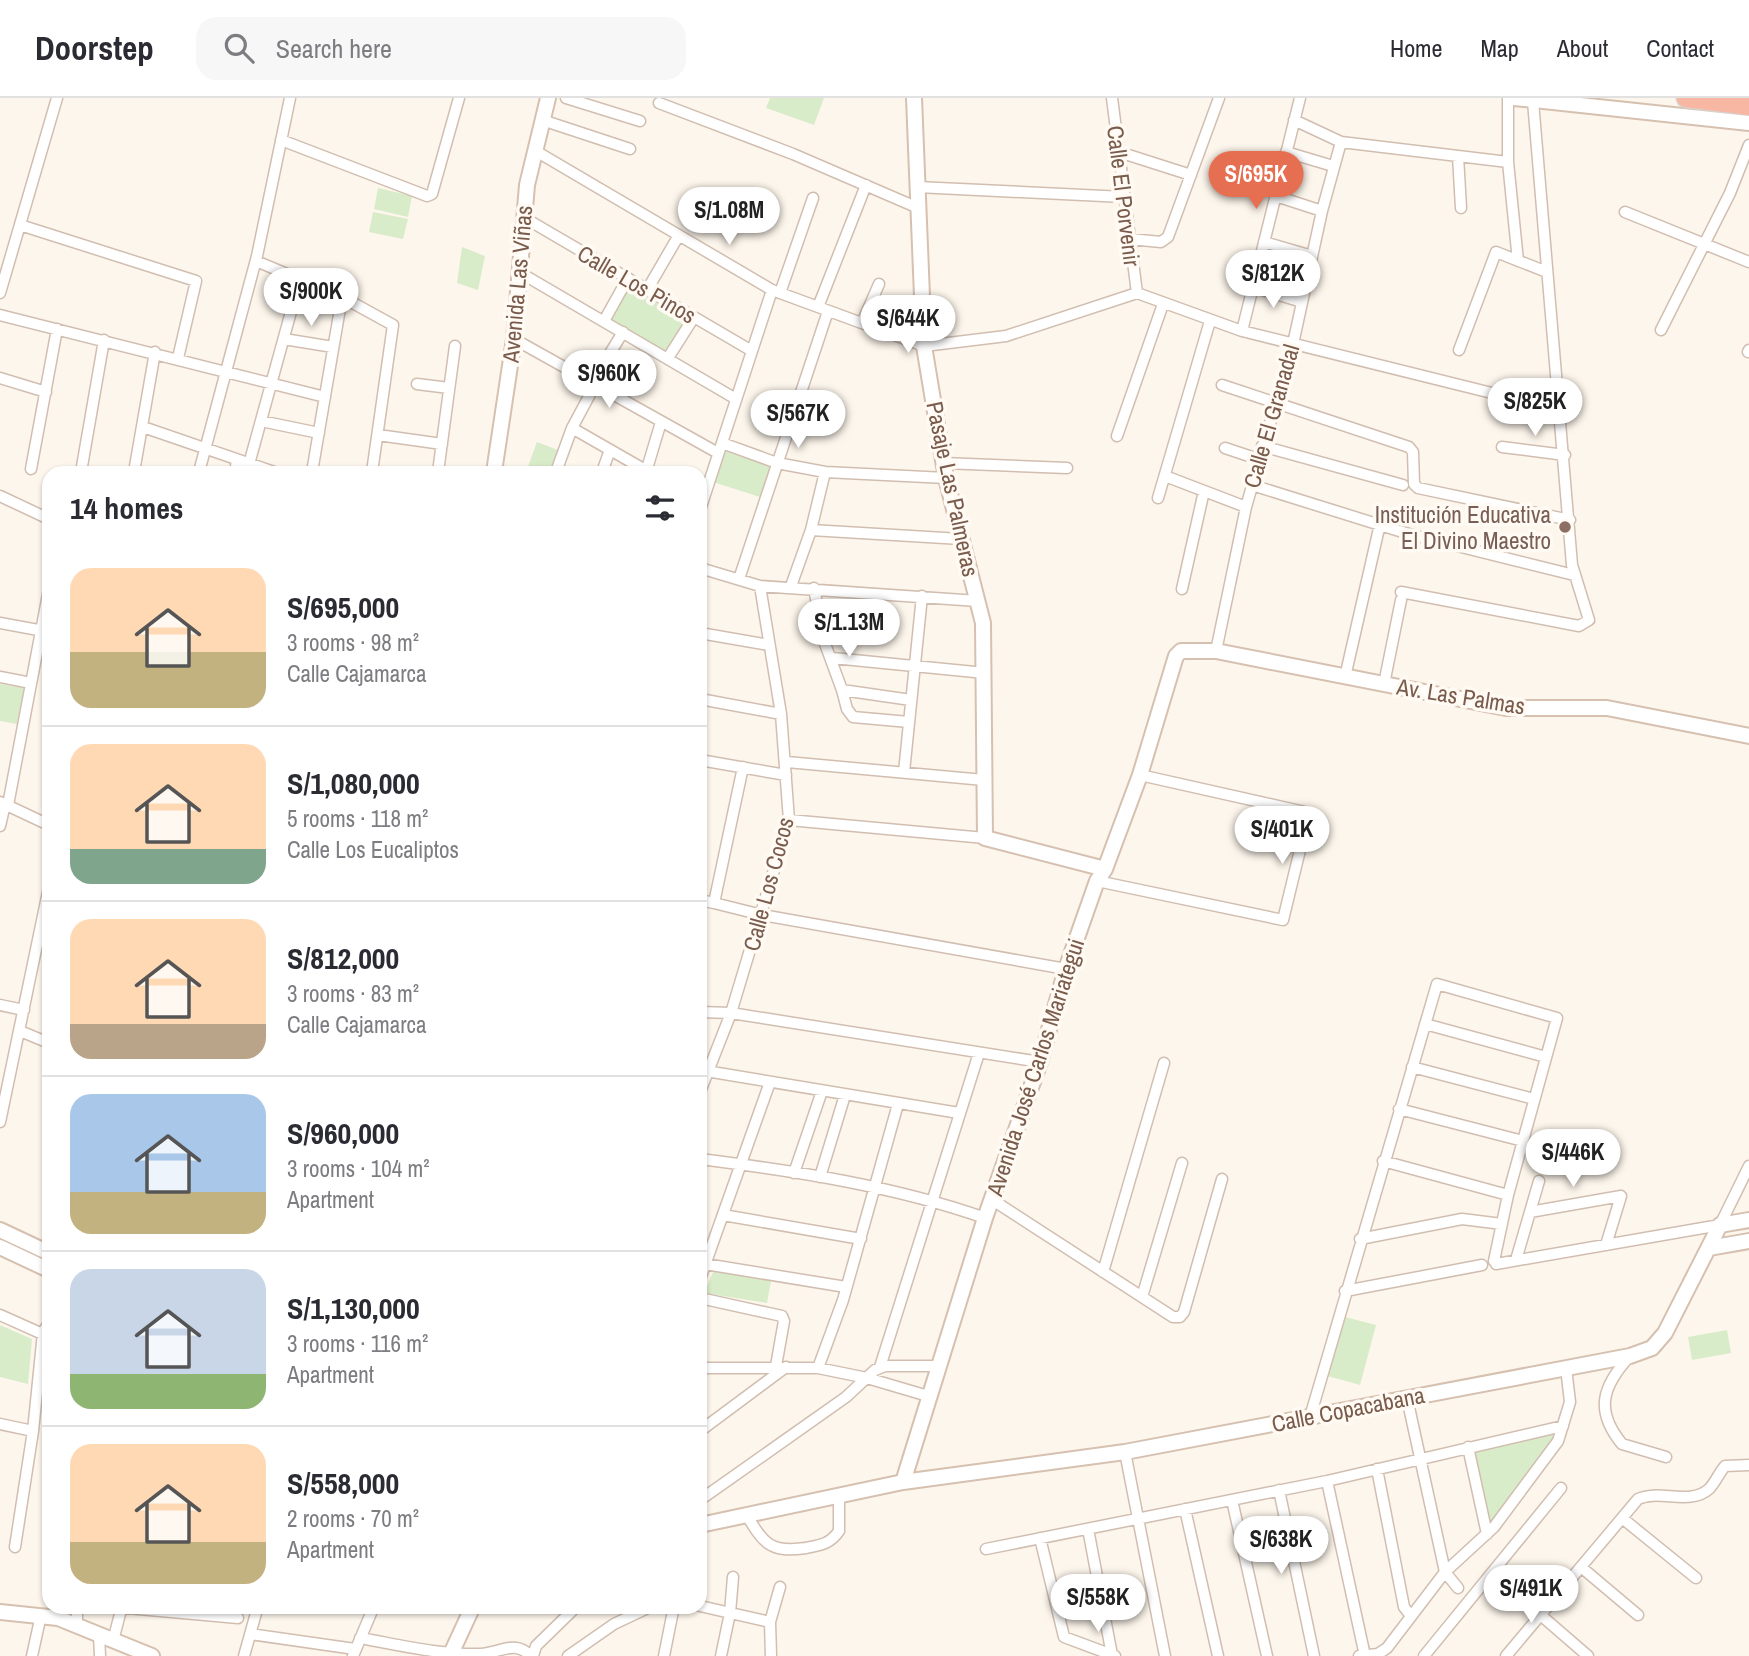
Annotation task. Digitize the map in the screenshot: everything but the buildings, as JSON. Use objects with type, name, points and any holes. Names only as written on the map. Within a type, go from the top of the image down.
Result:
[{"type":"highway","points":[[1686,98],[1749,106]]},
{"type":"street","points":[[0,293],[57,98]]},
{"type":"street","points":[[201,466],[256,261],[290,98]]},
{"type":"street","points":[[281,140],[427,196],[432,194],[459,98]]},
{"type":"street","name":"Avenida Las Viñas","points":[[495,466],[514,339],[523,217],[534,150],[548,98]]},
{"type":"street","points":[[566,98],[640,121]]},
{"type":"street","name":"Pasaje Las Palmeras","points":[[914,98],[916,207],[924,346],[945,470],[983,623],[985,838]]},
{"type":"street","name":"Calle El Porvenir","points":[[1112,98],[1137,293]]},
{"type":"street","points":[[1130,239],[1166,241],[1219,98]]},
{"type":"street","points":[[1242,331],[1300,98]]},
{"type":"street","points":[[1508,98],[1508,162],[1518,261]]},
{"type":"street","points":[[1514,98],[1749,123]]},
{"type":"street","points":[[1384,684],[1401,596],[1579,626],[1589,620],[1574,575],[1532,100]]},
{"type":"street","points":[[659,103],[916,207]]},
{"type":"street","points":[[542,120],[629,149]]},
{"type":"street","points":[[1294,120],[1341,142],[1508,162]]},
{"type":"street","name":"Calle El Granadal","points":[[1216,652],[1246,507],[1293,344],[1311,256],[1341,142]]},
{"type":"street","points":[[1661,330],[1730,193],[1749,145]]},
{"type":"street","points":[[534,150],[776,291],[924,346],[1006,336],[1137,293],[1210,321],[1293,344],[1524,401],[1560,398]]},
{"type":"street","points":[[1119,152],[1191,175]]},
{"type":"street","points":[[1286,152],[1333,166]]},
{"type":"street","points":[[1458,156],[1461,208]]},
{"type":"street","points":[[818,307],[866,185]]},
{"type":"street","points":[[917,187],[1124,197]]},
{"type":"street","points":[[1276,196],[1322,211]]},
{"type":"street","points":[[707,488],[752,351],[813,198]]},
{"type":"street","points":[[1625,212],[1749,262]]},
{"type":"street","name":"Calle Los Pinos","points":[[523,217],[752,351]]},
{"type":"street","points":[[20,225],[196,281],[178,358]]},
{"type":"street","points":[[648,290],[679,235]]},
{"type":"street","points":[[1264,242],[1311,256]]},
{"type":"street","points":[[1459,350],[1496,252],[1547,272]]},
{"type":"street","points":[[256,261],[342,297],[393,325],[373,466]]},
{"type":"street","points":[[519,272],[736,399]]},
{"type":"street","points":[[604,321],[628,278]]},
{"type":"street","points":[[249,464],[300,279]]},
{"type":"street","points":[[862,323],[879,284]]},
{"type":"street","points":[[1253,287],[1302,302]]},
{"type":"street","points":[[313,466],[342,297]]},
{"type":"street","points":[[1117,436],[1163,304]]},
{"type":"street","points":[[739,579],[828,311]]},
{"type":"street","points":[[0,315],[227,370],[325,397]]},
{"type":"street","points":[[668,358],[694,317]]},
{"type":"street","points":[[1158,498],[1210,321]]},
{"type":"street","points":[[31,469],[57,329]]},
{"type":"street","points":[[558,466],[572,428],[623,332]]},
{"type":"street","points":[[284,339],[333,347]]},
{"type":"street","points":[[514,339],[661,422],[720,448],[778,463],[825,472],[1067,468]]},
{"type":"street","points":[[82,466],[104,340]]},
{"type":"street","points":[[439,466],[455,346]]},
{"type":"street","points":[[135,466],[155,352]]},
{"type":"street","points":[[0,378],[46,392]]},
{"type":"street","points":[[416,384],[449,388]]},
{"type":"street","points":[[1222,385],[1412,449],[1414,484],[1418,488],[1570,520]]},
{"type":"street","points":[[261,421],[319,433]]},
{"type":"street","points":[[648,466],[661,422]]},
{"type":"street","points":[[143,427],[255,466]]},
{"type":"street","points":[[572,428],[636,466]]},
{"type":"street","points":[[378,435],[442,444]]},
{"type":"street","points":[[1262,446],[1403,485]]},
{"type":"street","points":[[1502,447],[1565,455]]},
{"type":"street","points":[[1225,448],[1258,459]]},
{"type":"street","points":[[604,466],[610,450]]},
{"type":"street","points":[[236,466],[237,460]]},
{"type":"street","points":[[790,586],[811,530],[825,472]]},
{"type":"street","points":[[1165,477],[1246,507]]},
{"type":"street","points":[[1252,485],[1380,524],[1574,575]]},
{"type":"street","points":[[1182,589],[1204,491]]},
{"type":"street","points":[[0,496],[42,516]]},
{"type":"street","points":[[1345,677],[1380,524]]},
{"type":"street","points":[[811,530],[961,539]]},
{"type":"street","points":[[707,570],[760,586],[978,601]]},
{"type":"street","name":"Calle Los Cocos","points":[[707,1065],[731,1013],[789,820],[787,762],[781,713],[760,586]]},
{"type":"street","points":[[814,588],[824,641],[833,658],[847,709],[853,717],[909,722]]},
{"type":"street","points":[[904,772],[922,596]]},
{"type":"street","points":[[0,623],[42,630]]},
{"type":"street","points":[[707,634],[769,645]]},
{"type":"street","points":[[0,826],[42,642]]},
{"type":"street","name":"Av. Las Palmas","points":[[1176,656],[1181,651],[1216,652],[1506,708],[1607,708],[1749,736]]},
{"type":"street","name":"Avenida José Carlos Mariategui","points":[[902,1482],[991,1199],[1040,1062],[1066,969],[1140,775],[1176,656]]},
{"type":"street","points":[[833,658],[985,673]]},
{"type":"street","points":[[0,677],[31,683]]},
{"type":"street","points":[[842,690],[911,700]]},
{"type":"street","points":[[707,700],[781,713]]},
{"type":"street","points":[[707,761],[786,775]]},
{"type":"street","points":[[787,762],[984,780]]},
{"type":"street","points":[[714,903],[743,767]]},
{"type":"street","points":[[789,820],[985,838],[1101,875],[1283,920],[1309,813],[1140,775]]},
{"type":"street","points":[[4,803],[42,822]]},
{"type":"street","points":[[707,902],[762,915],[1066,969]]},
{"type":"street","points":[[0,1122],[42,921]]},
{"type":"street","points":[[1310,1417],[1360,1238],[1437,984],[1557,1018],[1508,1195],[1495,1262],[1749,1220]]},
{"type":"street","points":[[0,1006],[24,1010]]},
{"type":"street","points":[[707,1012],[731,1013],[1040,1062]]},
{"type":"street","points":[[1425,1024],[1546,1057]]},
{"type":"street","points":[[20,1031],[42,1040]]},
{"type":"street","points":[[707,1495],[846,1397],[880,1367],[979,1053]]},
{"type":"street","points":[[1103,1272],[1164,1063]]},
{"type":"street","points":[[1412,1067],[1534,1099]]},
{"type":"street","points":[[707,1072],[959,1113]]},
{"type":"street","points":[[707,1259],[770,1082]]},
{"type":"street","points":[[794,1173],[822,1091]]},
{"type":"street","points":[[820,1177],[845,1095]]},
{"type":"street","points":[[818,1368],[846,1287],[898,1104]]},
{"type":"street","points":[[1399,1109],[1523,1141]]},
{"type":"street","points":[[707,1160],[820,1177],[932,1200],[985,1218]]},
{"type":"street","points":[[1383,1161],[1508,1195]]},
{"type":"street","points":[[1142,1297],[1182,1163]]},
{"type":"street","points":[[1720,1225],[1749,1166]]},
{"type":"street","points":[[991,1199],[1173,1317],[1184,1312],[1222,1179]]},
{"type":"street","points":[[1517,1260],[1539,1181]]},
{"type":"street","points":[[1530,1212],[1621,1196],[1606,1245]]},
{"type":"street","points":[[723,1215],[860,1239]]},
{"type":"street","points":[[1360,1238],[1462,1219],[1502,1224]]},
{"type":"street","name":"Calle Copacabana","points":[[707,1523],[902,1482],[1125,1452],[1630,1356],[1652,1348],[1665,1334],[1720,1225]]},
{"type":"street","points":[[0,1230],[42,1250]]},
{"type":"street","points":[[1709,1248],[1749,1241]]},
{"type":"street","points":[[0,1247],[42,1267]]},
{"type":"street","points":[[707,1264],[846,1287]]},
{"type":"street","points":[[1345,1291],[1482,1265]]},
{"type":"street","points":[[707,1300],[782,1316],[784,1321],[781,1366],[707,1425]]},
{"type":"street","points":[[0,1315],[42,1333]]},
{"type":"street","points":[[1630,1356],[1606,1388],[1604,1401],[1608,1422],[1622,1444],[1665,1457]]},
{"type":"street","points":[[15,1547],[42,1365]]},
{"type":"street","points":[[880,1367],[938,1366]]},
{"type":"street","points":[[707,1368],[818,1368],[867,1378],[928,1396]]},
{"type":"street","points":[[1359,1656],[1378,1654],[1387,1648],[1445,1572],[1487,1534],[1558,1441],[1570,1402],[1566,1368]]},
{"type":"street","points":[[1407,1398],[1445,1572],[1458,1588]]},
{"type":"street","points":[[0,1424],[33,1431]]},
{"type":"street","points":[[986,1549],[1327,1480],[1563,1426]]},
{"type":"street","points":[[1468,1447],[1487,1534]]},
{"type":"street","points":[[1125,1452],[1165,1656]]},
{"type":"street","points":[[1506,1656],[1642,1497],[1697,1495],[1709,1489],[1725,1466],[1749,1465]]},
{"type":"street","points":[[1377,1469],[1404,1607],[1411,1616]]},
{"type":"street","points":[[1327,1480],[1365,1656]]},
{"type":"street","points":[[1424,1656],[1562,1488]]},
{"type":"street","points":[[1279,1490],[1314,1656]]},
{"type":"street","points":[[746,1514],[759,1535],[776,1549],[783,1551],[826,1545],[839,1531],[839,1495]]},
{"type":"street","points":[[1232,1500],[1267,1656]]},
{"type":"street","points":[[1185,1509],[1218,1656]]},
{"type":"street","points":[[1622,1518],[1696,1578]]},
{"type":"street","points":[[1088,1529],[1114,1655]]},
{"type":"street","points":[[1040,1538],[1063,1637],[1114,1655]]},
{"type":"street","points":[[1581,1567],[1638,1615]]},
{"type":"street","points":[[1492,1573],[1588,1656]]},
{"type":"street","points":[[720,1656],[730,1613],[733,1577]]},
{"type":"street","points":[[771,1656],[770,1622],[780,1587]]},
{"type":"street","points":[[707,1608],[770,1622]]},
{"type":"street","points":[[0,1612],[41,1615],[77,1625],[113,1641],[130,1653],[152,1656]]},
{"type":"street","points":[[77,1614],[77,1625]]},
{"type":"street","points":[[113,1641],[120,1614]]},
{"type":"street","points":[[196,1614],[238,1618]]},
{"type":"street","points":[[244,1656],[256,1614]]},
{"type":"street","points":[[250,1634],[354,1653],[370,1614]]},
{"type":"street","points":[[451,1655],[469,1614]]},
{"type":"street","points":[[360,1638],[451,1655],[491,1653],[510,1646],[519,1647],[532,1656],[536,1646],[569,1614]]},
{"type":"street","points":[[573,1654],[614,1623],[634,1614]]},
{"type":"street","points":[[664,1656],[672,1614]]},
{"type":"street","points":[[32,1656],[41,1615]]},
{"type":"street","points":[[99,1634],[100,1656]]},
{"type":"green space","points":[[770,98],[824,98],[814,125],[766,108]]},
{"type":"green space","points":[[378,188],[412,196],[408,217],[374,209]]},
{"type":"green space","points":[[373,212],[408,219],[403,239],[369,232]]},
{"type":"green space","points":[[462,247],[485,256],[478,290],[457,283]]},
{"type":"green space","points":[[627,285],[687,321],[667,355],[608,320]]},
{"type":"green space","points":[[537,442],[558,450],[551,466],[528,466]]},
{"type":"green space","points":[[725,450],[773,467],[763,498],[713,482]]},
{"type":"green space","points":[[0,684],[24,688],[17,724],[0,721]]},
{"type":"green space","points":[[714,1270],[771,1281],[767,1303],[707,1293],[707,1286]]},
{"type":"green space","points":[[1341,1316],[1376,1325],[1360,1385],[1324,1375]]},
{"type":"green space","points":[[0,1325],[32,1339],[28,1384],[0,1377]]},
{"type":"green space","points":[[1727,1330],[1731,1353],[1692,1360],[1688,1337]]},
{"type":"green space","points":[[1559,1432],[1490,1523],[1474,1451]]},
{"type":"place","name":"Institución Educativa El Divino Maestro","points":[[1565,527]]}]
